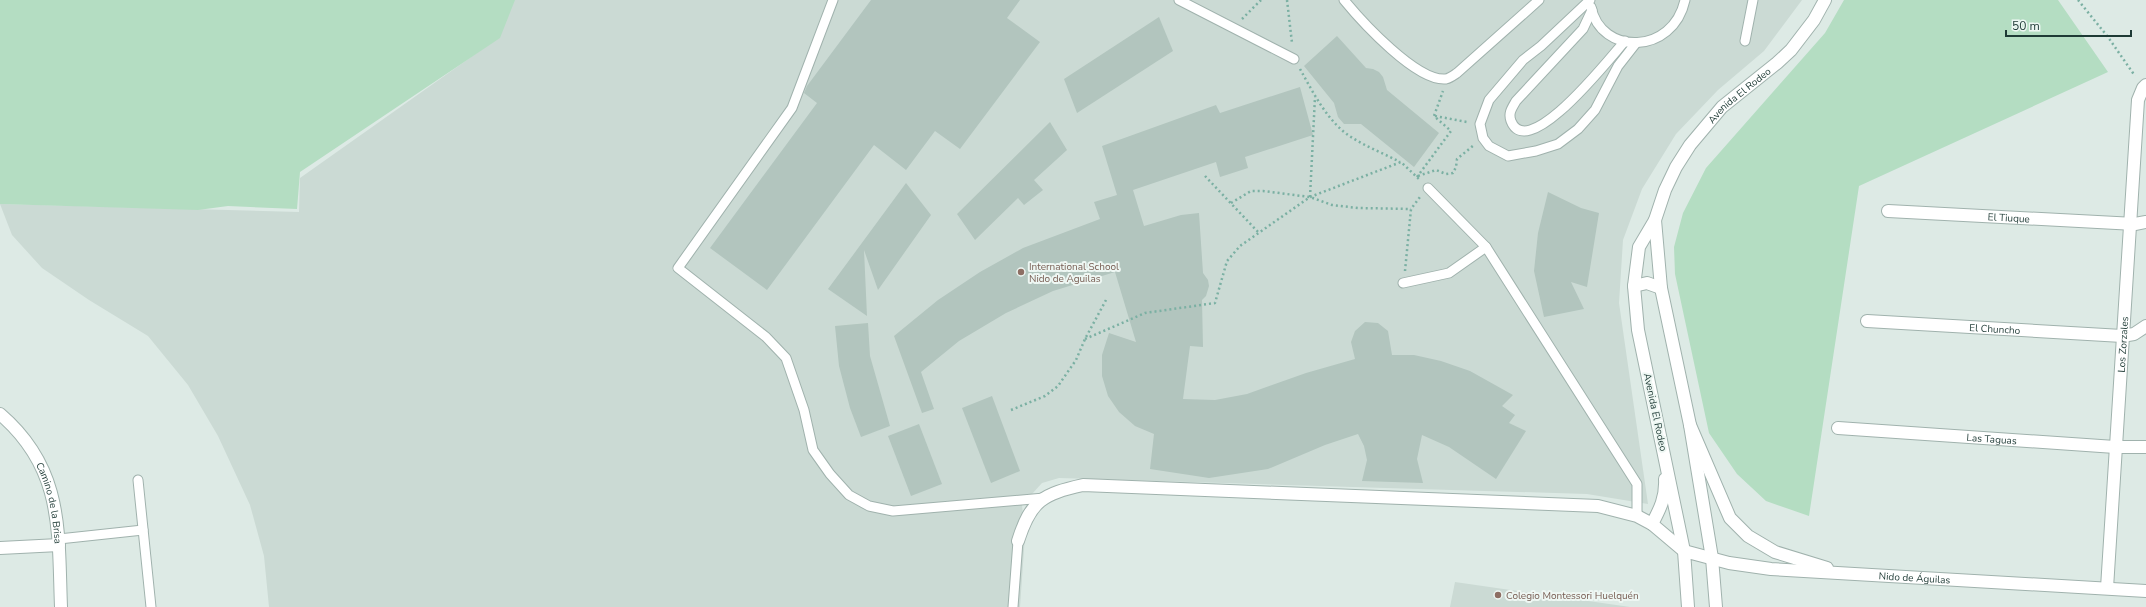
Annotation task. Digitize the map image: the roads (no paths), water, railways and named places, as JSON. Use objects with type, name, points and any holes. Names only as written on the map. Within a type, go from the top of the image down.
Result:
[{"type":"street","name":"Avenida El Rodeo","points":[[1688,607],[1684,551],[1638,330],[1634,286],[1639,247],[1655,220],[1665,190],[1676,167],[1705,125],[1727,103],[1777,63],[1790,50],[1814,20],[1825,0]]},
{"type":"street","name":"Los Zorzales","points":[[2107,588],[2138,100],[2144,87]]},
{"type":"street","name":"El Tiuque","points":[[1888,211],[2129,224],[2146,222]]},
{"type":"street","name":"Avenida El Rodeo","points":[[1655,220],[1661,288],[1690,425],[1712,558],[1716,607]]},
{"type":"street","points":[[1634,286],[1647,283],[1661,288]]},
{"type":"street","name":"El Chuncho","points":[[1867,320],[2122,336]]},
{"type":"street","points":[[2122,336],[2134,334],[2146,326]]},
{"type":"street","name":"Camino de la Brisa","points":[[0,414],[21,435],[31,448],[46,476],[55,505],[59,542],[62,607]]},
{"type":"street","points":[[1690,425],[1730,518],[1748,536],[1775,552],[1847,574]]},
{"type":"street","name":"Las Taguas","points":[[1838,428],[2115,448],[2146,447]]},
{"type":"street","points":[[1652,524],[1662,505],[1666,490],[1664,450]]},
{"type":"street","points":[[1018,540],[1031,510],[1044,498],[1065,489],[1083,485],[1598,506],[1637,516],[1652,524],[1684,551]]},
{"type":"street","points":[[0,548],[59,542]]},
{"type":"street","name":"Nido de Águilas","points":[[1684,551],[1750,567],[2146,591]]},
{"type":"lane","points":[[833,0],[792,108],[678,268],[766,337],[786,358],[799,392],[813,450],[849,495],[869,506],[892,511],[1044,498]]},
{"type":"lane","points":[[1179,0],[1294,59]]},
{"type":"lane","points":[[1344,0],[1375,34],[1421,72],[1430,77],[1447,79],[1457,73],[1539,0]]},
{"type":"lane","points":[[1590,0],[1592,10],[1604,30],[1625,41],[1636,43],[1647,42],[1665,34],[1679,19],[1685,0]]},
{"type":"lane","points":[[1590,0],[1541,46],[1523,60],[1504,80],[1489,100],[1480,124],[1483,138],[1493,149],[1508,156],[1536,151],[1558,144],[1578,129],[1595,110],[1618,66],[1636,43]]},
{"type":"lane","points":[[1745,41],[1753,0]]},
{"type":"lane","points":[[1592,10],[1583,29],[1516,101],[1510,112],[1511,122],[1517,128],[1530,132],[1542,127],[1572,100],[1625,41]]},
{"type":"lane","points":[[1428,188],[1486,247],[1637,484],[1637,516]]},
{"type":"lane","points":[[1403,283],[1449,273],[1486,247]]},
{"type":"lane","points":[[138,480],[151,607]]},
{"type":"lane","points":[[59,542],[143,530]]},
{"type":"lane","points":[[1013,607],[1018,540]]},
{"type":"place","name":"International School Nido de Aguilas","points":[[1021,272]]},
{"type":"place","name":"Colegio Montessori Huelquén","points":[[1498,595]]}]
